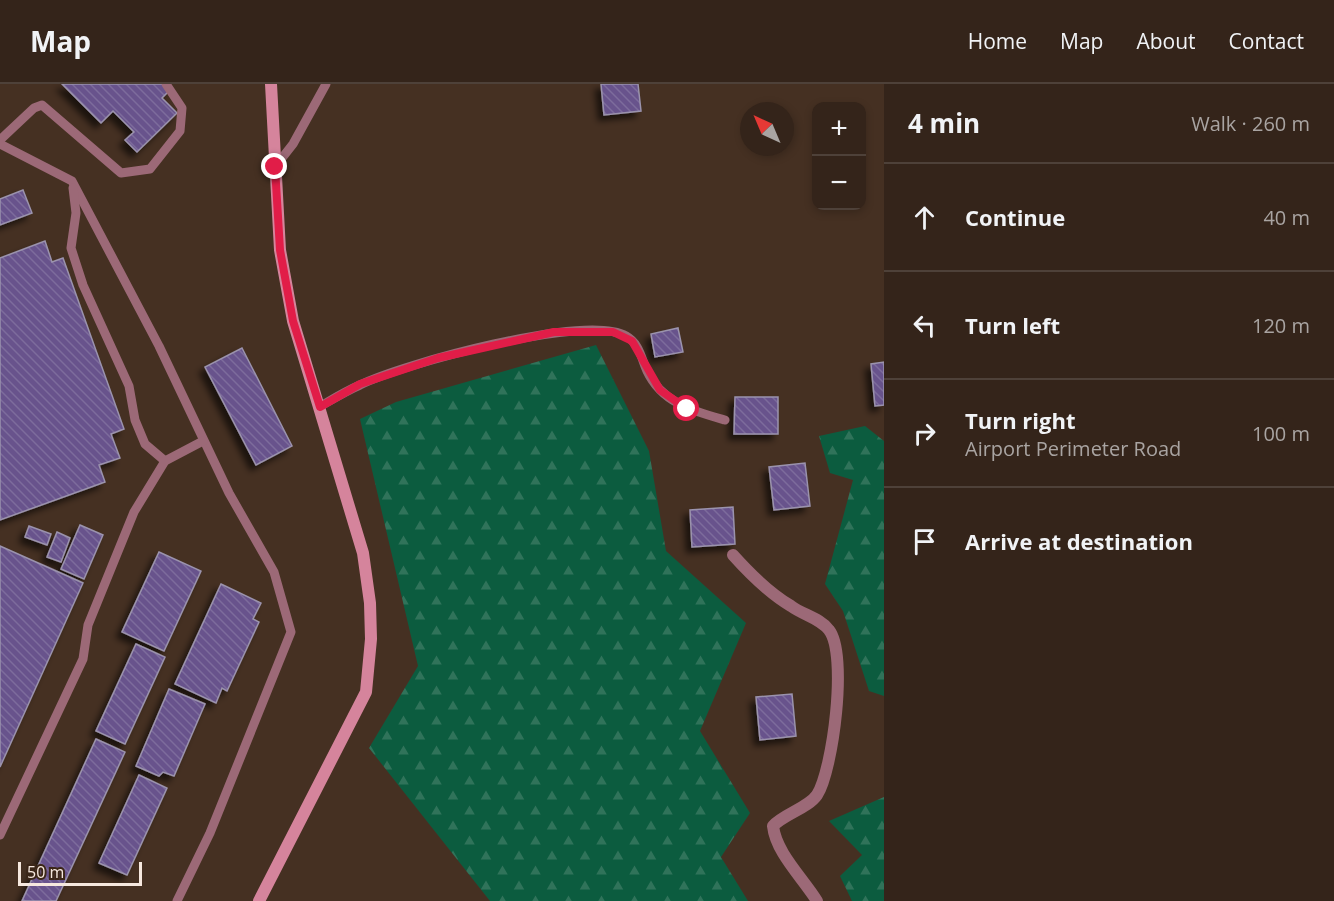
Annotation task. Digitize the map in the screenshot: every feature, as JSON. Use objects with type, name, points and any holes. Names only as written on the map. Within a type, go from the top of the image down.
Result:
[{"type":"street","points":[[260,901],[366,692],[370,667],[370,603],[363,554],[293,321],[280,250],[271,84]]},
{"type":"street","points":[[733,555],[768,590],[792,607],[823,624],[831,632],[836,654],[837,709],[822,780],[814,798],[773,826],[774,837],[817,901]]},
{"type":"lane","points":[[166,84],[182,108],[180,131],[150,169],[120,173],[42,105],[33,108],[0,142],[72,181],[159,346],[229,493],[274,572],[291,632],[210,833],[177,901]]},
{"type":"lane","points":[[275,167],[293,144],[326,84]]},
{"type":"lane","points":[[72,181],[76,213],[71,248],[74,258],[83,285],[129,386],[135,420],[145,444],[165,461]]},
{"type":"lane","points":[[320,407],[360,384],[438,358],[554,332],[613,332],[632,341],[654,382],[672,400],[687,409],[725,420]]},
{"type":"lane","points":[[0,835],[83,659],[88,625],[134,512],[165,461],[203,441]]},
{"type":"green space","points":[[596,345],[649,451],[666,551],[746,623],[700,731],[750,813],[721,857],[748,901],[490,901],[369,748],[418,666],[360,419],[396,402]]},
{"type":"green space","points":[[865,426],[884,441],[884,696],[869,691],[843,611],[825,584],[853,480],[830,473],[819,436]]},
{"type":"green space","points":[[884,797],[884,901],[852,901],[840,876],[862,855],[829,821]]},
{"type":"building","points":[[62,84],[162,84],[169,91],[162,98],[177,113],[137,152],[125,140],[134,132],[113,111],[101,123]]},
{"type":"building","points":[[601,84],[638,84],[641,111],[604,115]]},
{"type":"building","points":[[23,190],[32,213],[0,225],[0,199]]},
{"type":"building","points":[[45,241],[52,262],[63,258],[124,429],[111,434],[120,458],[99,465],[105,482],[0,520],[0,258]]},
{"type":"building","points":[[678,328],[683,352],[655,357],[651,334]]},
{"type":"building","points":[[242,348],[292,446],[256,465],[205,367]]},
{"type":"building","points":[[884,362],[884,405],[875,406],[871,364]]},
{"type":"building","points":[[735,397],[778,397],[778,434],[734,434]]},
{"type":"building","points":[[805,463],[810,506],[774,510],[769,467]]},
{"type":"building","points":[[733,507],[735,544],[692,547],[690,510]]},
{"type":"building","points":[[80,525],[103,535],[84,579],[61,569]]},
{"type":"building","points":[[29,526],[51,534],[47,545],[25,537]]},
{"type":"building","points":[[57,532],[70,538],[61,562],[47,557]]},
{"type":"building","points":[[0,546],[83,583],[0,767]]},
{"type":"building","points":[[159,552],[201,571],[164,651],[122,632]]},
{"type":"building","points":[[221,584],[261,603],[253,619],[259,622],[227,691],[222,688],[216,703],[175,684]]},
{"type":"building","points":[[136,644],[165,657],[125,744],[96,731]]},
{"type":"building","points":[[169,689],[205,704],[174,776],[163,772],[159,776],[136,766]]},
{"type":"building","points":[[792,694],[796,736],[760,740],[756,697]]},
{"type":"building","points":[[96,739],[125,752],[56,901],[22,901]]},
{"type":"building","points":[[139,775],[167,788],[127,875],[99,863]]},
{"type":"route","points":[[275,167],[280,250],[293,321],[320,407],[360,384],[438,358],[554,332],[613,332],[625,335],[632,341],[639,349],[647,370],[660,390],[687,409]]}]
